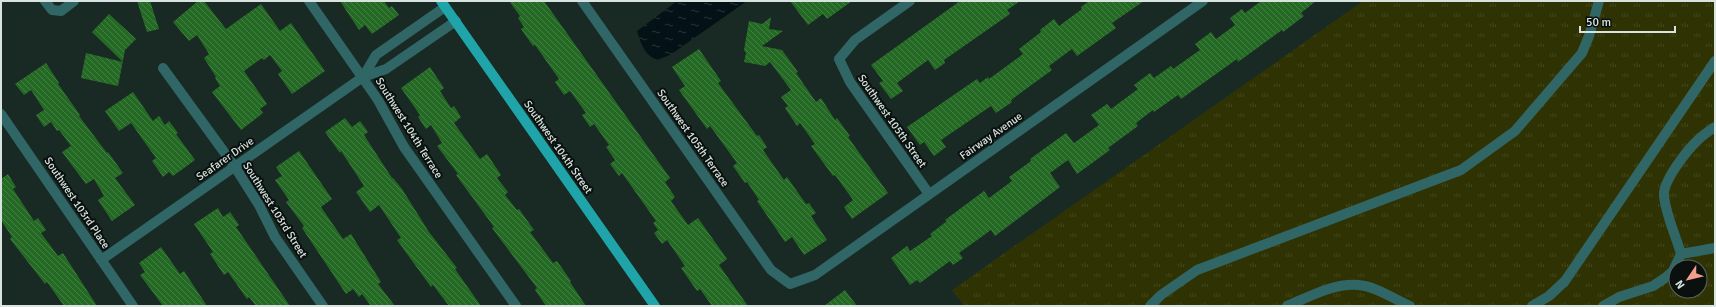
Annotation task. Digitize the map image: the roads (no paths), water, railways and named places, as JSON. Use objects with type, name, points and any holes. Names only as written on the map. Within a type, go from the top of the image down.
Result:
[{"type":"main road","name":"Southwest 104th Street","points":[[443,4],[655,306]]},
{"type":"street","points":[[45,1],[52,10],[61,11],[74,1]]},
{"type":"street","name":"Southwest 104th Terrace","points":[[309,1],[389,117],[404,147],[516,306]]},
{"type":"street","name":"Southwest 105th Terrace","points":[[582,1],[770,270],[790,284]]},
{"type":"street","name":"Southwest 105th Street","points":[[910,1],[855,40],[840,59],[850,82],[929,194]]},
{"type":"street","name":"Fairway Avenue","points":[[790,284],[815,276],[1203,1]]},
{"type":"street","points":[[1150,306],[1161,295],[1197,270],[1461,170],[1515,131],[1582,53],[1590,36],[1599,1]]},
{"type":"street","name":"Seafarer Drive","points":[[362,77],[376,55],[443,4]]},
{"type":"street","name":"Seafarer Drive","points":[[101,260],[362,77],[386,69],[456,22]]},
{"type":"street","points":[[1532,306],[1549,296],[1565,280],[1715,61]]},
{"type":"street","name":"Southwest 103rd Street","points":[[163,68],[235,167],[259,205],[275,237],[323,306]]},
{"type":"street","name":"Southwest 103rd Place","points":[[1,114],[133,306]]},
{"type":"street","points":[[1603,306],[1619,297],[1653,286],[1673,271],[1681,254],[1665,202],[1664,193],[1666,184],[1689,150],[1699,139],[1715,127]]},
{"type":"street","points":[[1681,254],[1715,248]]},
{"type":"street","points":[[1287,306],[1335,287],[1358,285],[1372,288],[1410,306]]},
{"type":"water","points":[[677,1],[747,1],[670,55],[657,60],[646,52],[637,31]]}]
